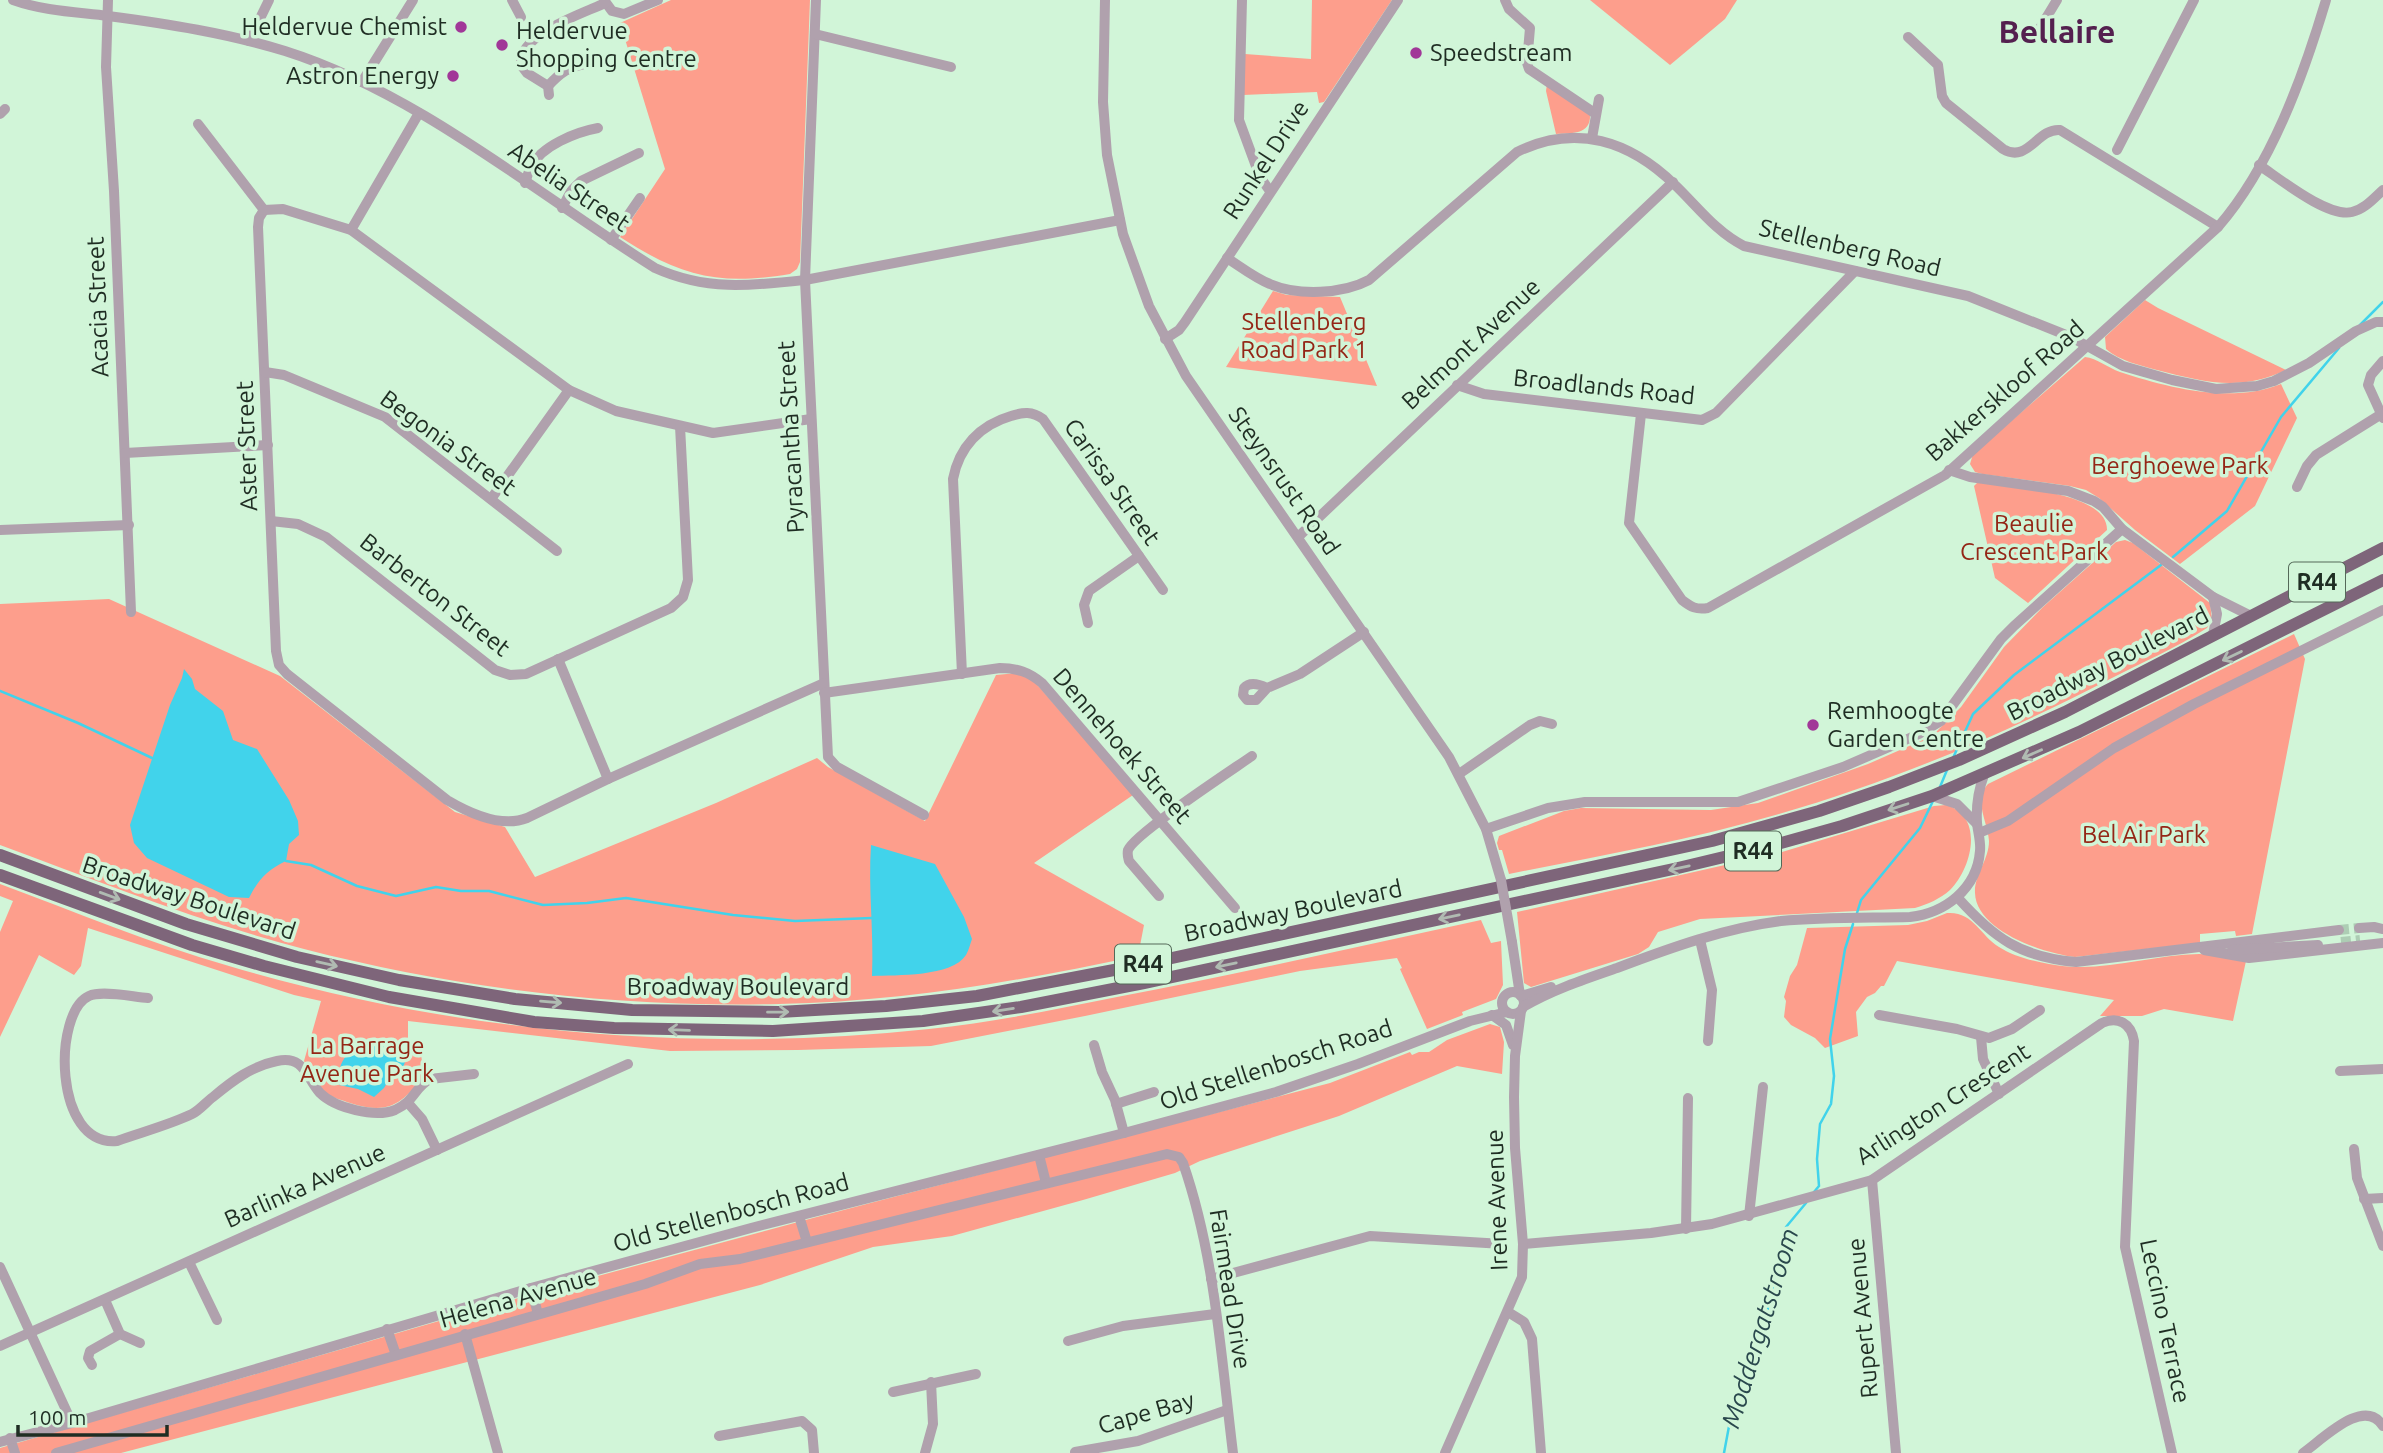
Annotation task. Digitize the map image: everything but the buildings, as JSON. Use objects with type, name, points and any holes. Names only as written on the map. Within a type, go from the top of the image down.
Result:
[{"type":"main road","name":"Broadway Boulevard","points":[[0,855],[186,924],[297,957],[515,999],[632,1010],[779,1012],[909,1004],[1004,991],[1135,966],[1740,835],[1889,787],[1959,760],[2065,712],[2383,548]]},
{"type":"main road","name":"Broadway Boulevard","points":[[0,875],[192,946],[304,977],[389,997],[534,1022],[614,1028],[773,1031],[936,1019],[1021,1007],[1144,983],[1741,854],[1842,825],[1932,796],[2079,733],[2383,580]]},
{"type":"street","name":"Abelia Street","points":[[13,0],[48,9],[203,30],[286,51],[362,82],[419,113],[655,268],[676,278],[703,284],[753,286],[805,280],[1120,220]]},
{"type":"street","name":"Acacia Street","points":[[108,0],[106,67],[131,612]]},
{"type":"street","points":[[249,41],[269,0]]},
{"type":"street","points":[[362,82],[413,0]]},
{"type":"street","points":[[512,0],[521,17]]},
{"type":"street","points":[[587,64],[562,71],[548,90],[523,68],[520,61],[524,49],[537,36],[605,1],[612,11],[624,15],[658,0]]},
{"type":"street","name":"Pyracantha Street","points":[[816,0],[805,280],[827,752],[830,761],[924,816]]},
{"type":"street","name":"Steynsrust Road","points":[[1105,0],[1105,129],[1111,180],[1120,220],[1149,306],[1185,376],[1429,725],[1459,774],[1488,836],[1501,880],[1520,995]]},
{"type":"street","points":[[1242,0],[1239,120],[1260,177],[1270,191]]},
{"type":"street","name":"Runkel Drive","points":[[1165,339],[1179,330],[1398,0]]},
{"type":"street","points":[[1504,0],[1509,9],[1530,28],[1527,63],[1530,69],[1596,114]]},
{"type":"street","points":[[2034,38],[2057,0]]},
{"type":"street","points":[[2117,150],[2194,0]]},
{"type":"street","name":"Bakkerskloof Road","points":[[1641,414],[1629,523],[1682,600],[1699,609],[1707,608],[1754,582],[1949,470],[2218,228],[2233,210],[2259,165],[2297,86],[2326,0]]},
{"type":"street","points":[[815,34],[951,67]]},
{"type":"street","points":[[1908,37],[1938,65],[1942,96],[1946,103],[2003,149],[2010,153],[2020,153],[2049,131],[2060,130],[2218,228]]},
{"type":"street","points":[[1592,138],[1599,99]]},
{"type":"street","points":[[351,230],[419,113]]},
{"type":"street","points":[[198,124],[264,210],[283,209],[351,230],[569,390],[616,411],[706,432],[722,433],[811,419]]},
{"type":"street","points":[[525,183],[531,164],[545,152],[571,135],[598,128]]},
{"type":"street","name":"Stellenberg Road","points":[[1227,258],[1258,278],[1282,288],[1334,291],[1357,286],[1368,280],[1517,152],[1550,141],[1592,138],[1625,148],[1641,158],[1673,182],[1721,231],[1744,246],[1968,296],[2071,337],[2111,360],[2172,380],[2217,388],[2247,387],[2274,382],[2367,325],[2383,322]]},
{"type":"street","points":[[562,208],[571,191],[581,181],[639,153]]},
{"type":"street","points":[[2259,165],[2334,212],[2361,209],[2383,190]]},
{"type":"street","name":"Belmont Avenue","points":[[1298,537],[1673,182]]},
{"type":"street","points":[[611,240],[640,198]]},
{"type":"street","points":[[616,209],[625,220]]},
{"type":"street","name":"Aster Street","points":[[264,210],[258,227],[276,651],[279,665],[287,674],[439,794],[469,811],[512,822],[527,818],[608,779],[824,688]]},
{"type":"street","name":"Broadlands Road","points":[[1457,385],[1484,394],[1702,420],[1716,413],[1855,271]]},
{"type":"street","points":[[2297,487],[2307,466],[2316,455],[2382,415],[2368,385],[2371,375],[2383,361]]},
{"type":"street","name":"Begonia Street","points":[[265,372],[284,375],[375,411],[558,551]]},
{"type":"street","points":[[491,499],[569,390]]},
{"type":"street","name":"Carissa Street","points":[[962,674],[953,479],[960,457],[982,428],[994,421],[1021,413],[1033,413],[1043,419],[1163,590]]},
{"type":"street","name":"Barberton Street","points":[[271,521],[298,524],[326,537],[502,674],[526,674],[671,608],[683,597],[688,580],[680,426]]},
{"type":"street","points":[[125,453],[268,445]]},
{"type":"street","points":[[1949,470],[1970,477],[2081,495],[2103,507],[2122,529],[2213,597],[2251,616]]},
{"type":"street","points":[[0,530],[129,525]]},
{"type":"street","points":[[1488,836],[1548,808],[1585,802],[1738,802],[1843,767],[1932,728],[1950,710],[2001,639],[2122,529]]},
{"type":"street","points":[[1088,623],[1084,605],[1088,591],[1139,556]]},
{"type":"street","points":[[2213,597],[2217,614],[2213,635]]},
{"type":"street","points":[[1978,828],[2008,821],[2123,742],[2383,610]]},
{"type":"street","points":[[1267,688],[1300,674],[1364,632]]},
{"type":"street","points":[[558,659],[608,779]]},
{"type":"street","name":"Dennehoek Street","points":[[824,688],[1009,668],[1024,671],[1037,678],[1235,908]]},
{"type":"street","points":[[1459,774],[1530,725],[1540,722],[1552,724]]},
{"type":"street","points":[[1159,896],[1129,861],[1131,846],[1159,821],[1252,755]]},
{"type":"street","points":[[1589,978],[1520,995],[1511,993],[1505,997],[1502,1004],[1507,1013],[1515,1014],[1539,997],[1589,978],[1700,940],[1753,926],[1781,921],[1923,916],[1941,908],[1958,898],[1979,860],[1977,798],[1984,775]]},
{"type":"street","points":[[1932,796],[1957,804],[1978,828]]},
{"type":"street","points":[[1958,898],[1995,935],[2032,953],[2058,960],[2094,961],[2196,948],[2229,949],[2340,936],[2292,935],[2229,949]]},
{"type":"street","points":[[2360,934],[2383,933]]},
{"type":"street","points":[[1700,940],[1712,990],[1708,1041]]},
{"type":"street","points":[[2229,949],[2249,958],[2383,943]]},
{"type":"street","name":"Steynsrust Road","points":[[1505,997],[1513,959]]},
{"type":"street","points":[[1518,1028],[1535,1007],[1567,987]]},
{"type":"street","points":[[148,998],[99,994],[89,996],[79,1005],[67,1035],[65,1047],[69,1099],[84,1130],[104,1140],[117,1141],[192,1114],[239,1076],[279,1060],[297,1063],[308,1073],[325,1097],[361,1112],[384,1113],[408,1103],[424,1082],[430,1079],[474,1074]]},
{"type":"street","points":[[1520,995],[1522,1009]]},
{"type":"street","name":"Old Stellenbosch Road","points":[[1470,1021],[1505,997]]},
{"type":"street","name":"Irene Avenue","points":[[1446,1453],[1522,1277],[1523,1244],[1515,1148],[1515,1056],[1522,1009]]},
{"type":"street","points":[[1879,1016],[1989,1038],[2003,1035],[2040,1010]]},
{"type":"street","name":"Old Stellenbosch Road","points":[[5,1440],[72,1423],[531,1288],[1286,1088],[1358,1065],[1470,1021],[1507,1013]]},
{"type":"street","name":"Irene Avenue","points":[[1507,1013],[1515,1056]]},
{"type":"street","points":[[1492,1015],[1506,1025],[1513,1045]]},
{"type":"street","name":"Arlington Crescent","points":[[1523,1244],[1686,1229],[1749,1216],[1872,1180],[2105,1021],[2117,1020],[2130,1029]]},
{"type":"street","name":"Leccino Terrace","points":[[2130,1029],[2134,1041],[2125,1247],[2172,1453]]},
{"type":"street","points":[[1981,1037],[1983,1059],[1998,1094]]},
{"type":"street","points":[[1094,1045],[1124,1133]]},
{"type":"street","name":"Barlinka Avenue","points":[[0,1346],[628,1064]]},
{"type":"street","points":[[2340,1071],[2383,1069]]},
{"type":"street","points":[[1749,1216],[1763,1087]]},
{"type":"street","points":[[1116,1104],[1154,1092]]},
{"type":"street","points":[[1686,1229],[1688,1098]]},
{"type":"street","points":[[408,1103],[422,1119],[437,1150]]},
{"type":"street","points":[[2354,1149],[2357,1178],[2383,1247]]},
{"type":"street","name":"Fairmead Drive","points":[[1157,1155],[1173,1154],[1183,1163],[1202,1227],[1233,1453]]},
{"type":"street","points":[[1039,1155],[1046,1183]]},
{"type":"street","name":"Helena Avenue","points":[[56,1453],[645,1284],[700,1264],[740,1259],[1157,1155]]},
{"type":"street","name":"Rupert Avenue","points":[[1872,1180],[1896,1453]]},
{"type":"street","points":[[2364,1199],[2383,1198]]},
{"type":"street","points":[[799,1216],[807,1242]]},
{"type":"street","points":[[1211,1279],[1370,1236],[1503,1244]]},
{"type":"street","points":[[189,1262],[217,1320]]},
{"type":"street","points":[[0,1267],[72,1423]]},
{"type":"street","points":[[531,1288],[538,1314]]},
{"type":"street","points":[[105,1300],[120,1334],[140,1343]]},
{"type":"street","points":[[1508,1312],[1524,1322],[1532,1339],[1541,1453]]},
{"type":"street","points":[[1068,1341],[1123,1326],[1215,1314]]},
{"type":"street","points":[[387,1329],[396,1355]]},
{"type":"street","points":[[92,1365],[88,1358],[90,1351],[120,1334]]},
{"type":"street","points":[[465,1334],[498,1453]]},
{"type":"street","points":[[893,1392],[976,1374]]},
{"type":"street","points":[[925,1453],[933,1424],[931,1382]]},
{"type":"street","name":"Cape Bay","points":[[1075,1452],[1138,1441],[1227,1410]]},
{"type":"street","points":[[2303,1453],[2358,1415],[2378,1418],[2383,1426]]},
{"type":"street","points":[[719,1436],[802,1420],[812,1430],[814,1453]]},
{"type":"street","points":[[5,1440],[15,1453]]},
{"type":"green space","points":[[671,0],[810,0],[800,262],[797,269],[790,274],[742,279],[700,275],[662,261],[620,237],[665,169],[620,23]]},
{"type":"green space","points":[[1312,0],[1392,0],[1324,102],[1319,103],[1317,92],[1243,95],[1245,54],[1311,59]]},
{"type":"green space","points":[[1590,0],[1737,0],[1725,19],[1670,65]]},
{"type":"green space","points":[[1547,84],[1590,115],[1584,130],[1556,134],[1546,91]]},
{"type":"green space","name":"Stellenberg Road Park 1","points":[[1273,291],[1287,295],[1340,297],[1377,386],[1226,367]]},
{"type":"green space","name":"Berghoewe Park","points":[[2145,300],[2286,370],[2253,381],[2222,383],[2174,374],[2117,357],[2106,349],[2105,337]]},
{"type":"green space","name":"Berghoewe Park","points":[[2085,357],[2139,378],[2200,391],[2242,393],[2281,384],[2297,418],[2255,506],[2180,564],[2086,490],[1982,474],[1975,472],[1970,464],[1973,454]]},
{"type":"green space","name":"Beaulie Crescent Park","points":[[1978,482],[2031,489],[2074,499],[2091,507],[2103,517],[2107,530],[2028,603],[1995,578],[1974,486]]},
{"type":"green space","points":[[2125,540],[2133,543],[2210,603],[2212,620],[2207,628],[2171,649],[2028,720],[1864,787],[1712,832],[1509,874],[1502,850],[1499,850],[1497,843],[1499,836],[1564,811],[1581,808],[1711,810],[1758,803],[1868,764],[1932,736],[1961,707],[2004,647],[2043,607],[2116,542]]},
{"type":"green space","points":[[109,599],[280,676],[455,812],[505,827],[535,877],[716,803],[817,758],[828,767],[925,821],[996,675],[1017,673],[1034,681],[1133,795],[1034,863],[1144,925],[1138,956],[1004,982],[915,995],[779,1004],[659,1003],[540,993],[421,975],[304,949],[188,914],[0,845],[0,604]]},
{"type":"green space","name":"Bel Air Park","points":[[2294,634],[2305,659],[2252,934],[2236,936],[2235,931],[2200,934],[2200,943],[2075,957],[2030,945],[1999,929],[1987,919],[1978,907],[1975,886],[1987,855],[1989,841],[1981,804],[1988,784]]},
{"type":"green space","points":[[1946,805],[1958,811],[1966,820],[1971,843],[1969,856],[1958,880],[1950,890],[1929,903],[1915,908],[1700,919],[1658,932],[1649,947],[1638,954],[1531,987],[1524,983],[1517,912],[1782,852],[1934,806]]},
{"type":"green space","name":"La Barrage Avenue Park","points":[[0,884],[171,948],[315,989],[401,1008],[488,1022],[664,1038],[841,1036],[953,1026],[1163,988],[1481,920],[1491,943],[1501,941],[1503,985],[1496,999],[1427,1029],[1397,958],[1300,971],[931,1046],[670,1051],[408,1021],[408,1039],[421,1054],[424,1076],[408,1094],[393,1105],[374,1108],[350,1103],[328,1094],[304,1061],[321,1001],[294,995],[88,928],[81,966],[74,975],[39,955],[0,1037],[0,932],[13,901],[0,896]]},
{"type":"green space","points":[[1947,913],[1956,913],[1970,920],[2004,950],[2049,964],[2087,967],[2199,954],[2246,961],[2233,1021],[2164,1009],[2142,1016],[2100,1016],[2114,1000],[1897,961],[1884,986],[1867,997],[1856,1012],[1858,1036],[1825,1048],[1815,1038],[1791,1025],[1784,1017],[1784,997],[1790,976],[1797,965],[1807,928],[1908,925]]},
{"type":"green space","points":[[1490,1024],[1500,1027],[1504,1042],[1502,1074],[1457,1066],[1339,1116],[1200,1161],[1175,1173],[1083,1200],[952,1236],[873,1247],[760,1285],[121,1453],[0,1453],[0,1448],[546,1290],[1330,1083],[1410,1052],[1412,1055],[1429,1052],[1447,1040]]},
{"type":"water","points":[[184,669],[192,679],[195,689],[223,711],[233,740],[257,749],[289,800],[298,821],[299,835],[289,844],[286,861],[264,876],[249,898],[229,897],[147,858],[134,843],[130,825]]},
{"type":"water","points":[[871,845],[935,864],[964,917],[972,939],[966,955],[959,962],[936,971],[872,976]]},
{"type":"water","points":[[376,1041],[399,1053],[405,1062],[402,1070],[395,1070],[384,1088],[374,1097],[358,1089],[339,1085],[340,1068],[347,1054],[360,1045]]},
{"type":"waterway","name":"Moddergatstroom","points":[[2360,325],[2383,302]]},
{"type":"waterway","name":"Moddergatstroom","points":[[2173,557],[2227,511],[2281,417],[2339,348]]},
{"type":"waterway","name":"Moddergatstroom","points":[[1953,758],[1973,714],[2014,675],[2161,565]]},
{"type":"waterway","points":[[0,691],[78,723],[152,758]]},
{"type":"waterway","name":"Moddergatstroom","points":[[1940,787],[1947,770]]},
{"type":"waterway","name":"Moddergatstroom","points":[[1857,913],[1861,900],[1920,828],[1933,801]]},
{"type":"waterway","points":[[286,861],[311,865],[357,886],[396,896],[436,887],[461,891],[489,891],[543,905],[626,898],[733,915],[795,921],[872,918]]},
{"type":"waterway","name":"Moddergatstroom","points":[[1814,1192],[1819,1186],[1817,1159],[1820,1124],[1831,1104],[1834,1076],[1830,1039],[1845,949],[1853,924]]},
{"type":"waterway","name":"Moddergatstroom","points":[[1724,1453],[1730,1421],[1764,1326],[1786,1227],[1806,1203]]},
{"type":"tunnel","points":[[2339,930],[2359,928]]},
{"type":"tunnel","points":[[2341,942],[2360,940]]},
{"type":"place","name":"Heldervue Chemist","points":[[461,27]]},
{"type":"place","name":"Heldervue Shopping Centre","points":[[502,45]]},
{"type":"place","name":"Speedstream","points":[[1416,53]]},
{"type":"place","name":"Astron Energy","points":[[453,76]]},
{"type":"place","name":"Remhoogte Garden Centre","points":[[1813,725]]},
{"type":"district","name":"Bellaire","points":[[2057,32]]}]
